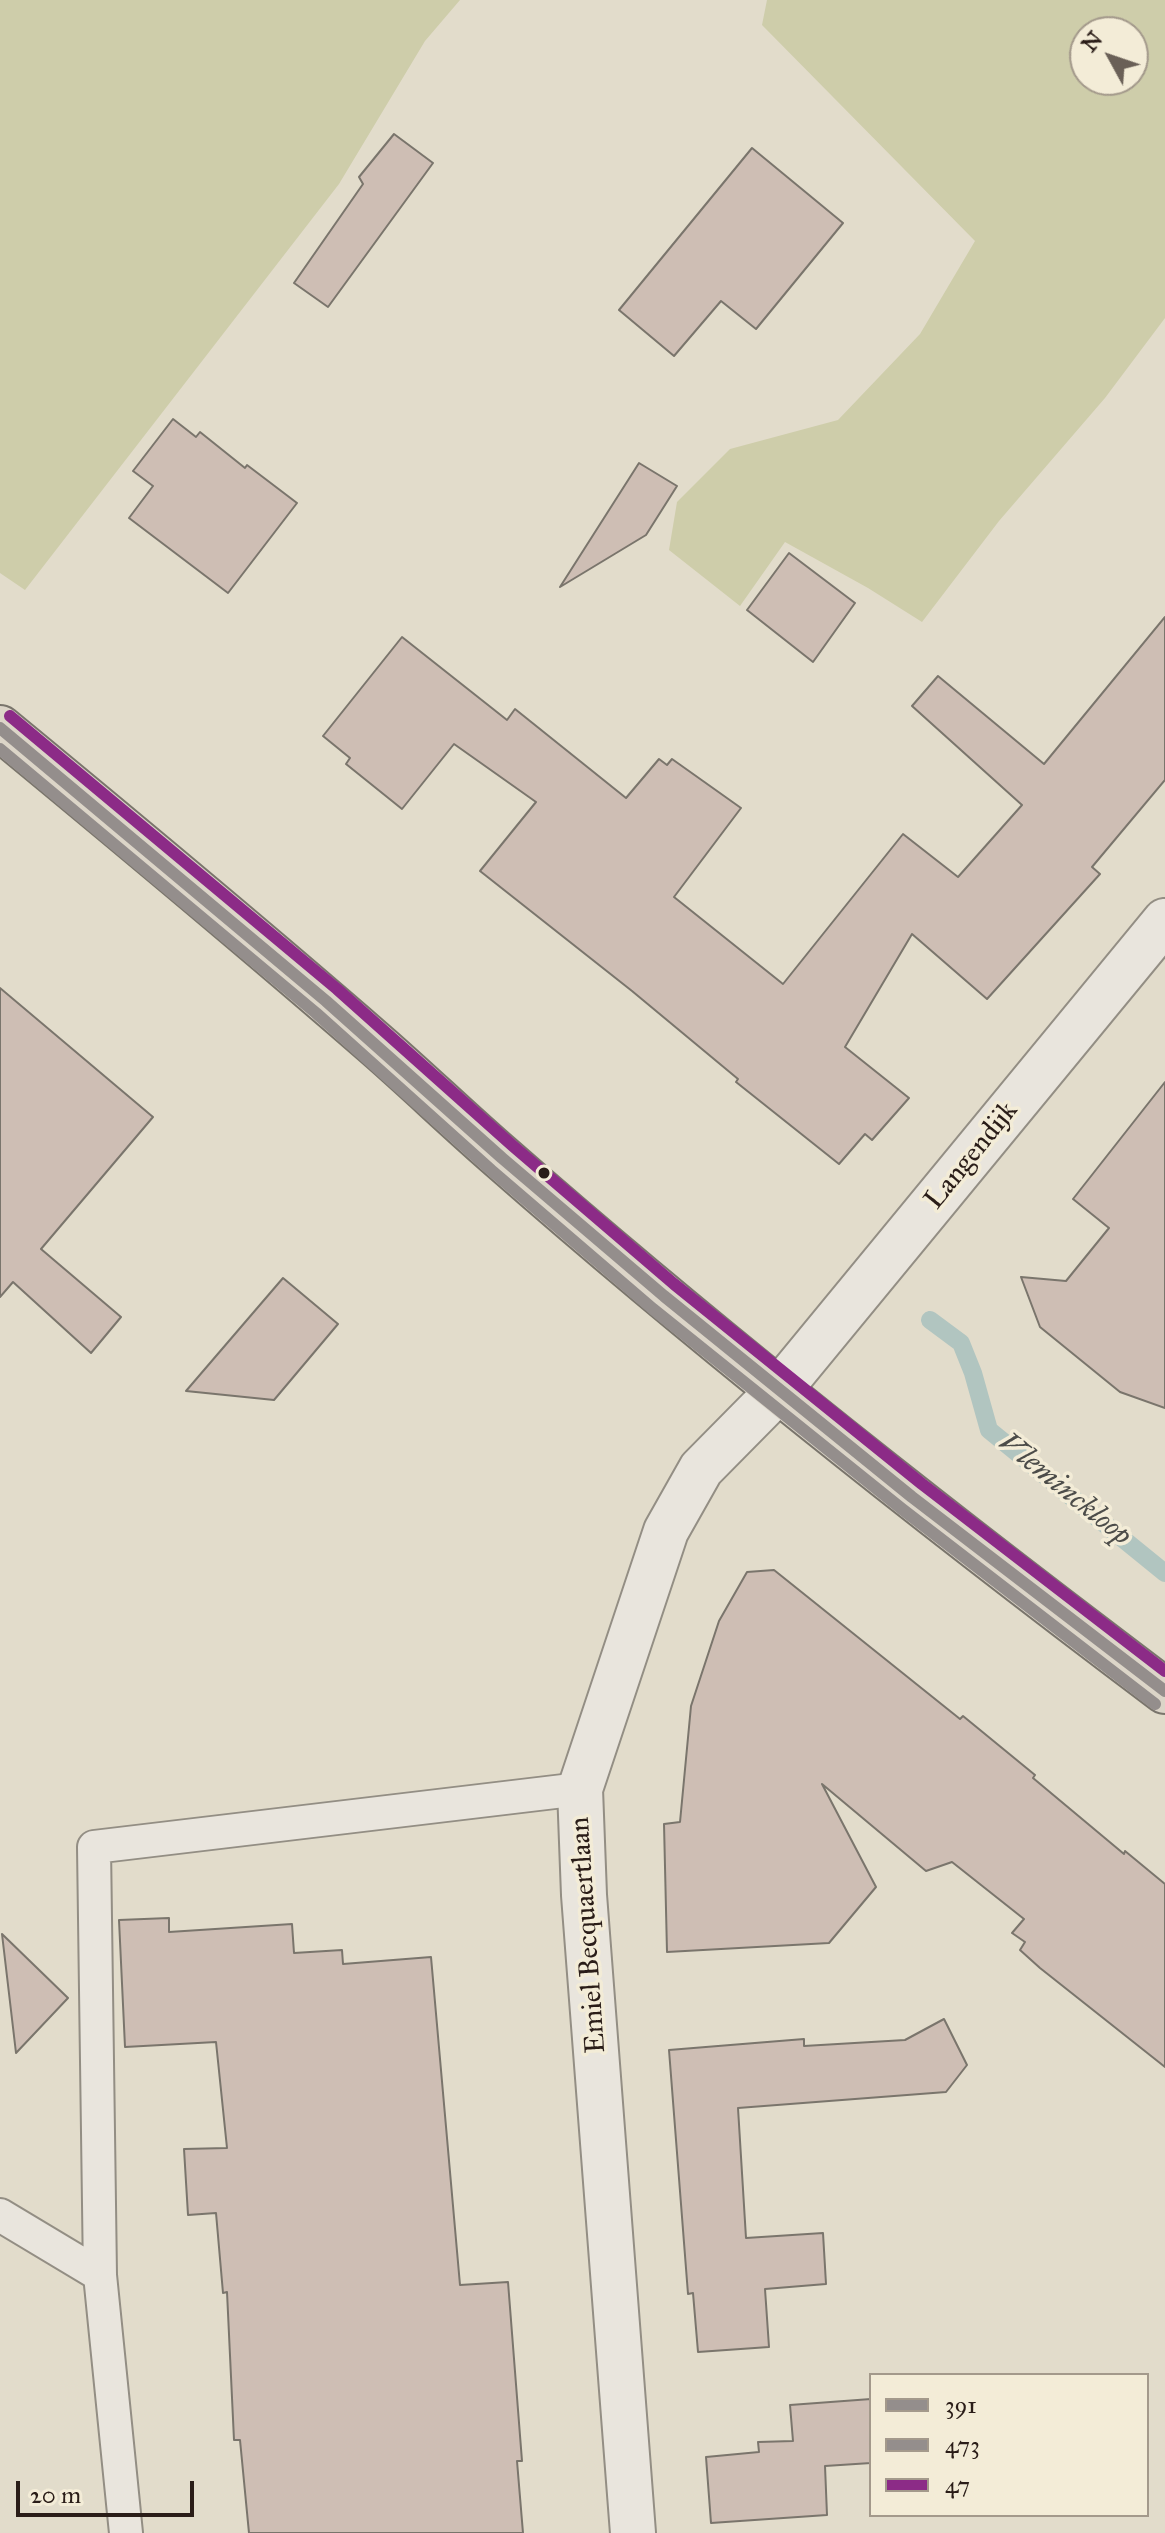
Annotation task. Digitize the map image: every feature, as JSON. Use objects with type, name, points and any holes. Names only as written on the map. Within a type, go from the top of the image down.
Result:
[{"type":"main road","points":[[0,728],[178,875],[375,1044],[501,1158],[779,1390],[1003,1570],[1165,1691]]},
{"type":"street","name":"Langendijk","points":[[779,1390],[1165,921]]},
{"type":"street","name":"Emiel Becquaertlaan","points":[[633,2533],[584,1895],[580,1789],[666,1531],[701,1469],[779,1390]]},
{"type":"lane","points":[[126,2533],[100,2275],[94,1847],[580,1789]]},
{"type":"lane","points":[[0,2215],[100,2275]]},
{"type":"green space","points":[[0,0],[460,0],[425,41],[339,184],[25,590],[0,573]]},
{"type":"green space","points":[[767,0],[1165,0],[1165,318],[1105,398],[999,521],[922,622],[785,542],[740,606],[669,550],[677,502],[730,449],[838,420],[920,334],[975,241],[762,25]]},
{"type":"building","points":[[394,134],[433,163],[328,307],[294,283],[363,184],[359,177]]},
{"type":"building","points":[[752,148],[843,223],[756,329],[721,301],[674,356],[619,310]]},
{"type":"building","points":[[173,419],[196,437],[200,432],[245,468],[247,465],[297,503],[228,593],[129,518],[153,486],[133,471]]},
{"type":"building","points":[[639,463],[677,486],[646,535],[560,587]]},
{"type":"building","points":[[789,553],[855,603],[813,662],[747,610]]},
{"type":"building","points":[[1165,617],[1165,780],[1092,867],[1100,874],[987,999],[912,934],[845,1047],[909,1098],[872,1140],[865,1134],[839,1164],[736,1082],[738,1079],[632,991],[480,871],[536,802],[454,744],[402,809],[346,764],[350,758],[323,736],[402,637],[507,720],[515,709],[626,798],[659,759],[667,765],[672,759],[741,808],[674,897],[783,984],[903,834],[958,877],[1022,805],[912,706],[938,676],[1044,764]]},
{"type":"building","points":[[0,988],[153,1117],[41,1249],[121,1317],[91,1353],[13,1282],[0,1297]]},
{"type":"building","points":[[1165,1082],[1165,1408],[1120,1392],[1040,1327],[1021,1277],[1066,1281],[1109,1228],[1073,1199]]},
{"type":"building","points":[[283,1278],[338,1324],[274,1400],[186,1391]]},
{"type":"building","points":[[774,1570],[960,1719],[963,1716],[1124,1854],[1125,1851],[1165,1884],[1165,2067],[1020,1950],[1025,1942],[1012,1933],[1024,1919],[952,1862],[926,1871],[822,1784],[876,1887],[829,1943],[667,1952],[664,1824],[680,1822],[691,1706],[719,1621],[747,1572]]},
{"type":"building","points":[[169,1918],[169,1932],[292,1924],[294,1953],[342,1950],[343,1964],[431,1957],[460,2285],[508,2282],[522,2461],[517,2461],[523,2533],[249,2533],[240,2440],[234,2440],[227,2292],[223,2293],[216,2213],[188,2215],[184,2149],[227,2148],[216,2042],[125,2047],[119,1920]]},
{"type":"building","points":[[2,1934],[68,1998],[16,2053]]},
{"type":"building","points":[[944,2019],[967,2065],[946,2092],[738,2108],[746,2238],[823,2233],[826,2284],[765,2289],[769,2347],[698,2352],[693,2293],[688,2294],[669,2050],[804,2039],[804,2046],[905,2040]]},
{"type":"building","points":[[869,2399],[869,2463],[825,2466],[827,2515],[711,2523],[706,2457],[759,2452],[758,2442],[793,2441],[790,2405]]},
{"type":"waterway","name":"Vleminckloop","points":[[930,1320],[961,1343],[989,1430],[1165,1573]]},
{"type":"transit line","name":"47","points":[[10,716],[337,989],[674,1284],[922,1484],[1165,1671]]},
{"type":"transit line","name":"391","points":[[0,728],[326,1001],[502,1158],[664,1296],[912,1497],[1165,1691]]},
{"type":"transit line","name":"473","points":[[0,749],[316,1013],[491,1170],[653,1309],[902,1509],[1155,1704]]}]
